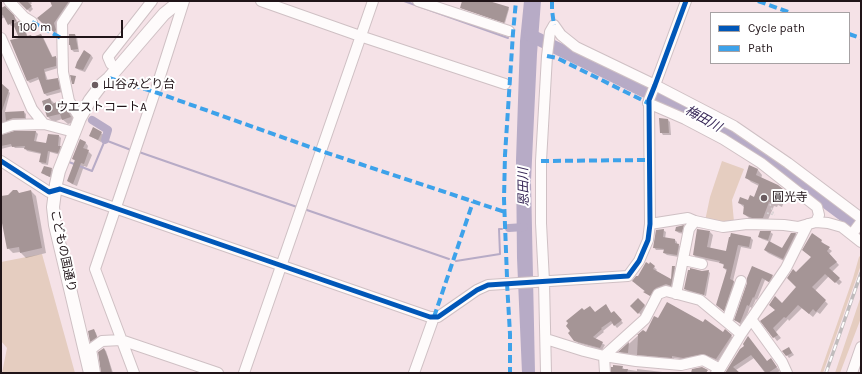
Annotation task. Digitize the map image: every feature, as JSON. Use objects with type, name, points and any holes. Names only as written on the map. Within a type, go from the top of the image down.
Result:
[{"type":"main road","name":"こどもの国通り","points":[[90,373],[55,225],[53,207],[59,171],[80,118],[90,100],[102,84],[117,69],[164,14],[180,1]]},
{"type":"street","points":[[9,1],[24,17],[32,22]]},
{"type":"street","points":[[77,1],[62,23],[63,72],[70,101],[80,118]]},
{"type":"street","points":[[117,69],[111,64],[108,57],[152,1]]},
{"type":"street","points":[[134,373],[95,269],[184,1]]},
{"type":"street","points":[[261,1],[360,36],[505,84]]},
{"type":"street","points":[[244,373],[373,1]]},
{"type":"street","points":[[418,1],[509,31]]},
{"type":"street","points":[[1,161],[48,192],[60,189],[423,315],[434,317],[438,316],[484,286],[508,283],[628,276],[639,261],[648,240],[650,224],[649,102],[686,1]]},
{"type":"street","points":[[546,373],[540,189],[548,52],[550,32],[554,25],[561,35],[576,47],[734,126],[747,134],[861,218]]},
{"type":"street","points":[[1,38],[32,109],[44,124]]},
{"type":"street","points":[[546,339],[584,352],[636,361],[681,365],[703,360],[718,372],[741,334],[786,268],[812,223],[819,215],[817,207],[761,163],[723,139],[649,102]]},
{"type":"street","points":[[1,129],[13,125],[44,124],[74,132]]},
{"type":"street","points":[[650,224],[688,218],[723,227],[747,224],[784,225],[798,228],[812,223],[828,223],[853,233],[861,242]]},
{"type":"street","points":[[676,294],[689,229],[695,221]]},
{"type":"street","points":[[853,233],[861,222]]},
{"type":"street","points":[[684,260],[702,264]]},
{"type":"street","points":[[727,321],[741,281]]},
{"type":"street","points":[[604,356],[645,319],[658,294],[666,291],[700,300],[741,334]]},
{"type":"street","points":[[414,373],[434,317]]},
{"type":"street","points":[[752,319],[782,362],[787,373]]},
{"type":"street","points":[[95,373],[91,349],[102,341],[121,340],[218,373]]},
{"type":"street","points":[[852,373],[861,347]]},
{"type":"street","points":[[604,356],[605,373]]},
{"type":"path","points":[[770,204],[774,215]]},
{"type":"shaded area","points":[[722,161],[744,169],[732,200],[734,222],[725,223],[705,221],[710,197]]},
{"type":"shaded area","points":[[42,254],[75,373],[2,373],[7,348],[1,341],[1,262]]},
{"type":"shaded area","points":[[861,255],[861,265],[823,373],[820,373],[859,257]]},
{"type":"shaded area","points":[[861,296],[861,318],[840,373],[835,373]]},
{"type":"water","name":"恩田川","points":[[524,1],[541,1],[531,181],[535,373],[522,373],[517,258],[516,160],[520,41]]},
{"type":"building","points":[[18,1],[27,1],[32,6],[27,10]]},
{"type":"building","points":[[50,1],[69,1],[54,23],[56,30],[54,32],[37,18],[52,6]]},
{"type":"building","points":[[462,1],[489,1],[509,7],[504,23],[460,8]]},
{"type":"building","points":[[5,6],[14,15],[16,21],[8,25],[3,15],[1,16],[1,8]]},
{"type":"building","points":[[19,21],[27,36],[31,35],[32,37],[41,34],[52,57],[56,56],[56,66],[44,69],[46,80],[58,78],[60,89],[44,94],[38,77],[27,81],[10,40],[19,38],[13,24]]},
{"type":"building","points":[[69,34],[75,34],[78,49],[71,50],[69,45]]},
{"type":"building","points":[[84,50],[91,55],[83,70],[75,68],[77,62]]},
{"type":"building","points":[[70,75],[76,76],[74,84],[72,84]]},
{"type":"building","points":[[1,83],[9,90],[2,111],[1,111]]},
{"type":"building","points":[[50,98],[52,104],[62,100],[71,117],[62,120],[60,114],[47,117],[42,101]]},
{"type":"building","points":[[24,111],[25,118],[13,118],[6,121],[5,112]]},
{"type":"building","points":[[659,118],[668,119],[669,133],[660,133]]},
{"type":"building","points":[[93,127],[102,132],[98,140],[89,136]]},
{"type":"building","points":[[14,131],[36,131],[34,141],[46,143],[48,134],[59,135],[58,146],[61,146],[58,153],[48,151],[46,163],[39,162],[41,153],[24,149],[25,146],[12,147],[11,144],[1,146],[1,135]]},
{"type":"building","points":[[80,139],[86,142],[83,148],[89,150],[84,164],[81,163],[73,184],[67,181],[75,160],[72,159]]},
{"type":"building","name":"圓光寺","points":[[749,165],[758,169],[756,175],[778,185],[783,189],[777,203],[773,201],[772,203],[769,202],[763,218],[752,218],[743,214],[744,205],[738,203],[740,197],[748,200],[750,195],[754,197],[759,184],[745,178]]},
{"type":"building","points":[[44,166],[52,168],[50,177],[41,173]]},
{"type":"building","points":[[13,190],[17,190],[19,193],[31,190],[42,248],[20,253],[19,247],[7,249],[1,218],[1,196],[8,195]]},
{"type":"building","points":[[684,225],[682,232],[675,231],[676,227]]},
{"type":"building","points":[[664,229],[663,237],[675,239],[675,243],[679,244],[677,255],[663,253],[664,249],[653,248],[656,230]]},
{"type":"building","points":[[697,229],[710,231],[707,247],[726,251],[731,233],[751,237],[749,247],[738,245],[730,279],[734,281],[724,311],[716,305],[727,269],[723,268],[724,264],[719,263],[720,261],[693,255]]},
{"type":"building","points":[[760,231],[771,231],[768,240],[758,237]]},
{"type":"building","points":[[791,233],[796,233],[783,259],[764,250],[769,241],[782,248]]},
{"type":"building","points":[[812,233],[822,240],[821,242],[830,247],[827,251],[837,262],[829,268],[840,278],[835,283],[825,274],[812,287],[826,300],[816,312],[813,309],[809,314],[798,305],[786,318],[784,317],[773,328],[778,335],[773,338],[760,321],[775,310],[769,305],[775,296],[782,303],[796,287],[787,278],[793,269],[796,272],[811,257],[802,250]]},
{"type":"building","points":[[646,262],[649,264],[650,262],[655,266],[653,269],[671,279],[672,266],[675,266],[671,286],[666,284],[656,288],[650,296],[643,292],[645,291],[632,281],[636,276],[638,276]]},
{"type":"building","points":[[752,266],[773,275],[769,282],[762,278],[754,298],[753,297],[749,306],[747,305],[740,323],[734,320]]},
{"type":"building","points":[[690,268],[702,271],[709,270],[704,295],[684,289],[688,270],[690,270]]},
{"type":"building","points":[[638,298],[645,305],[638,314],[630,306]]},
{"type":"building","points":[[667,302],[703,322],[705,319],[723,332],[725,329],[732,335],[716,359],[702,354],[683,358],[672,356],[672,358],[637,355],[637,335],[643,330],[646,332],[654,316],[658,318]]},
{"type":"building","points":[[606,304],[611,313],[614,311],[622,320],[614,326],[611,321],[601,328],[602,329],[593,337],[603,342],[600,348],[574,341],[568,333],[570,331],[566,326],[568,323],[566,321],[582,308],[584,310],[590,306],[595,312]]},
{"type":"building","points":[[94,329],[97,337],[90,342],[88,331]]},
{"type":"building","points":[[748,336],[767,361],[771,358],[777,367],[766,373],[751,355],[733,367],[740,373],[725,373],[740,349],[744,346],[743,344]]},
{"type":"building","points":[[629,342],[628,353],[618,352]]},
{"type":"building","points":[[789,347],[792,353],[786,356],[782,351]]},
{"type":"building","points":[[104,348],[112,373],[101,373],[98,352]]},
{"type":"building","points":[[613,365],[623,366],[622,369],[628,369],[627,373],[611,373],[611,367],[613,367]]},
{"type":"building","points":[[702,367],[708,370],[706,373],[691,373],[692,369]]},
{"type":"waterway","points":[[404,1],[508,38]]},
{"type":"waterway","name":"梅田川","points":[[530,35],[642,90],[667,100],[747,143],[861,228]]},
{"type":"waterway","points":[[92,120],[108,130],[105,140]]},
{"type":"waterway","points":[[69,162],[92,171],[105,140],[131,150]]},
{"type":"waterway","points":[[139,152],[297,207]]},
{"type":"waterway","points":[[304,209],[449,259]]},
{"type":"waterway","points":[[509,228],[524,227]]},
{"type":"waterway","points":[[456,261],[500,254],[499,229],[502,229]]},
{"type":"railway","points":[[826,373],[861,273]]},
{"type":"marked path","points":[[507,277],[504,199],[505,155],[516,1]]},
{"type":"marked path","points":[[552,1],[554,25]]},
{"type":"marked path","points":[[758,1],[788,12]]},
{"type":"marked path","points":[[32,22],[63,39]]},
{"type":"marked path","points":[[850,34],[861,38]]},
{"type":"marked path","points":[[547,56],[557,58],[648,103]]},
{"type":"marked path","points":[[109,78],[155,92],[321,151],[505,212]]},
{"type":"marked path","points":[[541,161],[649,160]]},
{"type":"marked path","points":[[434,317],[473,202]]},
{"type":"marked path","points":[[507,283],[510,334],[510,373]]},
{"type":"cycle path","points":[[1,161],[49,192],[60,189],[430,317],[438,317],[477,290],[488,285],[628,276],[639,261],[648,240],[650,224],[649,100],[686,1]]},
{"type":"place","name":"山谷みどり台","points":[[95,85]]},
{"type":"place","name":"ウエストコートA","points":[[48,108]]},
{"type":"place","name":"圓光寺","points":[[764,198]]}]
